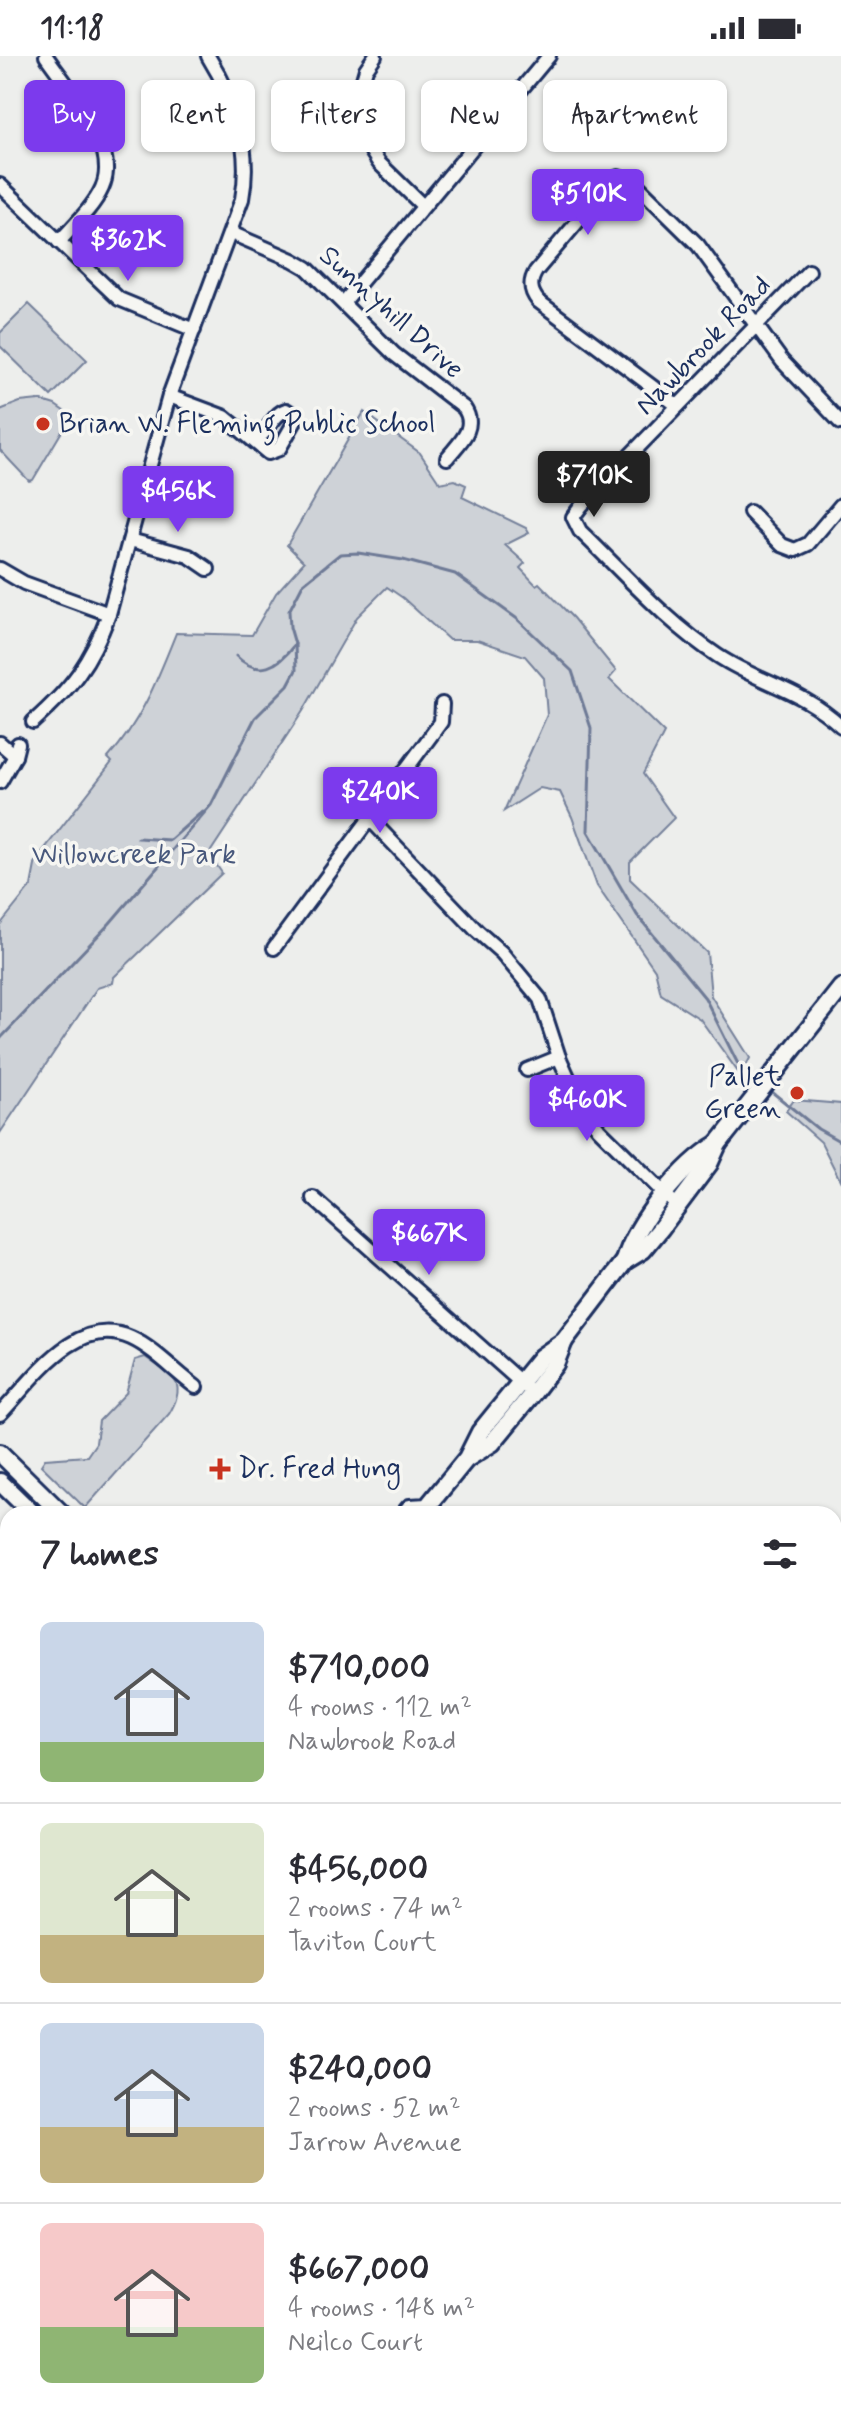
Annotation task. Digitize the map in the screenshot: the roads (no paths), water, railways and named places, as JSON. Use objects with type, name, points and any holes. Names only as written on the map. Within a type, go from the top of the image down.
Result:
[{"type":"main road","points":[[431,1506],[467,1458],[492,1443],[527,1388],[555,1364],[564,1341],[625,1261],[631,1241],[672,1200],[699,1155],[718,1144],[841,988]]},
{"type":"main road","points":[[0,1453],[54,1506]]},
{"type":"main road","points":[[0,1482],[25,1506]]},
{"type":"street","points":[[46,56],[101,138],[107,158],[106,175],[99,195],[59,242]]},
{"type":"street","points":[[33,722],[88,661],[109,614],[169,396],[231,233],[244,187],[243,144],[230,96],[208,56]]},
{"type":"street","points":[[375,56],[366,69],[361,86],[372,152],[379,163],[422,205]]},
{"type":"street","points":[[344,302],[549,56]]},
{"type":"street","points":[[678,406],[538,301],[531,290],[531,280],[536,271],[612,181],[621,176],[630,179],[707,255],[796,379],[841,423]]},
{"type":"street","points":[[0,185],[119,299],[194,330]]},
{"type":"street","name":"Sunnyhill Drive","points":[[231,233],[300,263],[344,302],[394,354],[468,413],[468,431],[447,458]]},
{"type":"street","name":"Nawbrook Road","points":[[809,271],[576,511],[574,523],[678,626],[699,642],[743,671],[815,703],[841,726]]},
{"type":"street","points":[[169,396],[225,417],[255,440]]},
{"type":"street","points":[[750,512],[782,545],[795,550],[808,544],[841,505]]},
{"type":"street","points":[[130,540],[189,556],[208,569]]},
{"type":"street","points":[[0,569],[24,583],[109,614]]},
{"type":"street","points":[[274,948],[441,722],[442,704]]},
{"type":"street","points":[[0,743],[16,750],[0,782]]},
{"type":"street","points":[[370,819],[502,953],[540,999],[559,1057],[580,1104],[592,1121],[672,1200]]},
{"type":"street","points":[[527,1070],[559,1057]]},
{"type":"street","points":[[313,1198],[527,1388]]},
{"type":"street","points":[[0,1414],[71,1342],[100,1333],[133,1339],[196,1387]]},
{"type":"waterway","points":[[0,1039],[110,923],[211,805],[255,718],[288,685],[296,670],[289,611],[303,584],[340,554],[358,553],[403,560],[455,574],[516,618],[572,671],[591,728],[588,831],[637,915],[705,998],[738,1064],[758,1081]]},
{"type":"waterway","points":[[236,656],[253,667],[268,667],[282,659],[295,644]]},
{"type":"waterway","points":[[138,838],[170,840],[203,811]]},
{"type":"waterway","points":[[767,1088],[818,1129],[841,1142]]},
{"type":"place","name":"Brian W. Fleming Public School","points":[[43,424]]},
{"type":"place","name":"Pallet Green","points":[[797,1093]]},
{"type":"place","name":"Dr. Fred Hung","points":[[220,1469]]},
{"type":"park label","name":"Willowcreek Park","points":[[134,855]]}]
